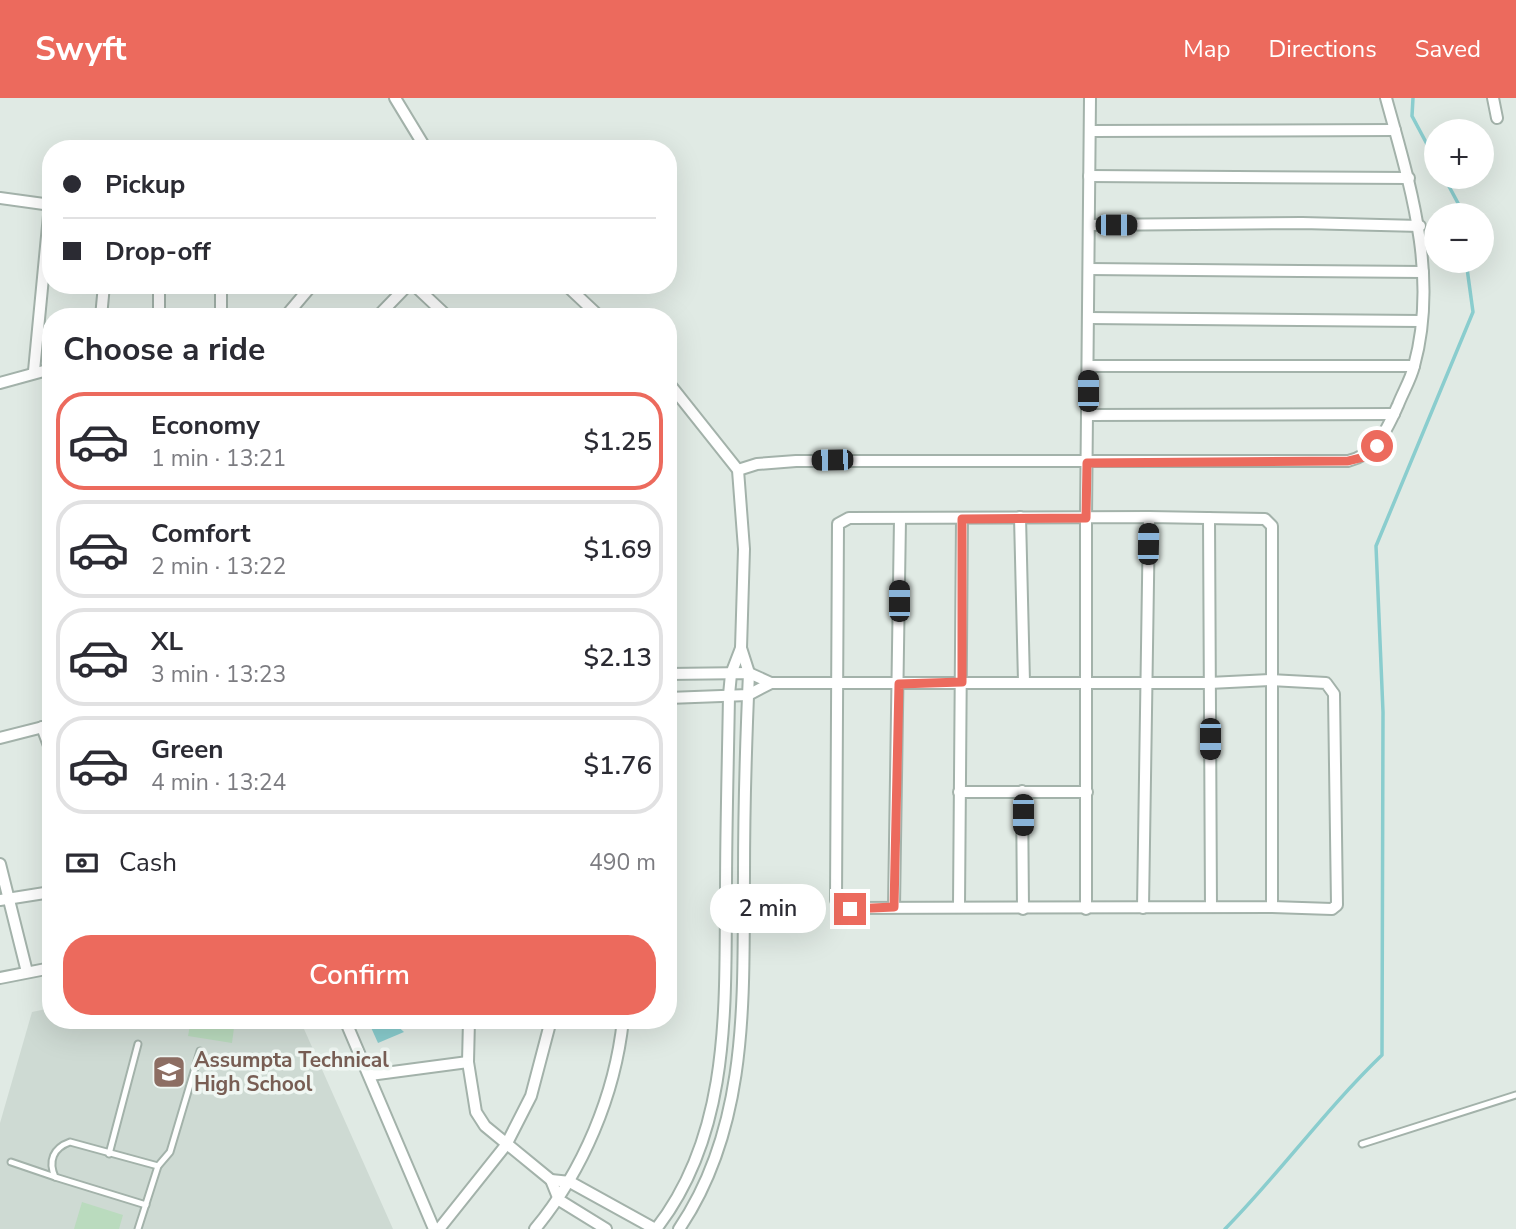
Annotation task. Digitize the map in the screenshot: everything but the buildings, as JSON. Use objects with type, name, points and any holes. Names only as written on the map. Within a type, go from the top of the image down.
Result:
[{"type":"street","points":[[395,98],[421,140]]},
{"type":"street","points":[[1086,909],[1090,98]]},
{"type":"street","points":[[738,470],[757,464],[820,461],[1087,463],[1348,461],[1364,457],[1377,446],[1394,414],[1414,366],[1422,321],[1420,226],[1386,98]]},
{"type":"street","points":[[1493,98],[1497,118]]},
{"type":"street","points":[[1090,131],[1395,130]]},
{"type":"street","points":[[1089,176],[1409,178]]},
{"type":"street","points":[[0,198],[42,204]]},
{"type":"street","points":[[1090,225],[1302,223],[1420,226]]},
{"type":"street","points":[[1089,269],[1423,272]]},
{"type":"street","points":[[34,371],[42,293]]},
{"type":"street","points":[[293,308],[304,294]]},
{"type":"street","points":[[386,308],[399,294]]},
{"type":"street","points":[[424,294],[438,308]]},
{"type":"street","points":[[576,294],[590,308]]},
{"type":"street","points":[[1089,318],[1422,321]]},
{"type":"street","points":[[1088,366],[1414,366]]},
{"type":"street","points":[[0,383],[42,370]]},
{"type":"street","points":[[551,1180],[570,1182],[655,1229],[669,1212],[691,1167],[715,1101],[725,1035],[729,695],[732,674],[741,648],[744,550],[738,470],[677,393]]},
{"type":"street","points":[[1088,415],[1394,414]]},
{"type":"street","points":[[1020,517],[1024,682]]},
{"type":"street","points":[[1143,908],[1149,517]]},
{"type":"street","points":[[677,674],[748,673],[771,683],[835,683],[899,684],[1145,682],[1209,683],[1270,680],[1326,683],[1333,689],[1333,799],[1338,898],[1337,905],[1332,909],[1023,909],[959,906],[850,909],[840,908],[836,900],[835,683],[838,524],[849,518],[1265,519],[1272,526],[1270,680],[1272,908]]},
{"type":"street","points":[[1209,518],[1211,907]]},
{"type":"street","points":[[894,907],[900,519]]},
{"type":"street","points":[[959,906],[962,519]]},
{"type":"street","points":[[679,1229],[716,1149],[731,1102],[742,1033],[748,673],[741,648]]},
{"type":"street","points":[[677,698],[748,695],[771,683]]},
{"type":"street","points":[[0,738],[42,727]]},
{"type":"street","points":[[1023,791],[1023,909]]},
{"type":"street","points":[[959,792],[1087,792]]},
{"type":"street","points":[[0,864],[4,899],[27,972]]},
{"type":"street","points":[[4,899],[42,893]]},
{"type":"street","points":[[0,978],[42,970]]},
{"type":"street","points":[[349,1029],[436,1229],[506,1145],[531,1096],[549,1029]]},
{"type":"street","points":[[468,1029],[467,1062],[476,1112],[490,1132],[551,1180],[559,1200],[606,1229]]},
{"type":"street","points":[[535,1229],[570,1182],[614,1079],[621,1029]]},
{"type":"street","points":[[725,1035],[742,1033]]},
{"type":"street","points":[[370,1075],[467,1062]]},
{"type":"lane","points":[[109,1154],[138,1044]]},
{"type":"lane","points":[[138,1229],[158,1166],[170,1152],[200,1051]]},
{"type":"lane","points":[[1362,1144],[1516,1095]]},
{"type":"lane","points":[[55,1177],[51,1168],[52,1157],[61,1145],[70,1142],[158,1166]]},
{"type":"lane","points":[[12,1162],[146,1205]]},
{"type":"shaded area","name":"Assumpta Technical High School","points":[[42,1010],[42,1029],[304,1029],[393,1229],[0,1229],[0,1123],[32,1012]]},
{"type":"green space","points":[[189,1029],[234,1029],[232,1043],[188,1036]]},
{"type":"green space","points":[[82,1202],[123,1215],[119,1229],[74,1229]]},
{"type":"water","points":[[372,1029],[401,1029],[404,1032],[378,1043]]},
{"type":"waterway","points":[[1413,98],[1412,116],[1424,139]]},
{"type":"waterway","points":[[1450,189],[1458,203]]},
{"type":"waterway","points":[[1225,1229],[1382,1055],[1383,712],[1376,546],[1473,312],[1468,273]]},
{"type":"place","name":"Assumpta Technical High School","points":[[169,1072]]},
{"type":"route","points":[[850,909],[894,907],[899,684],[962,682],[962,519],[1086,518],[1087,463],[1120,460],[1348,461],[1364,457],[1377,446]]}]
